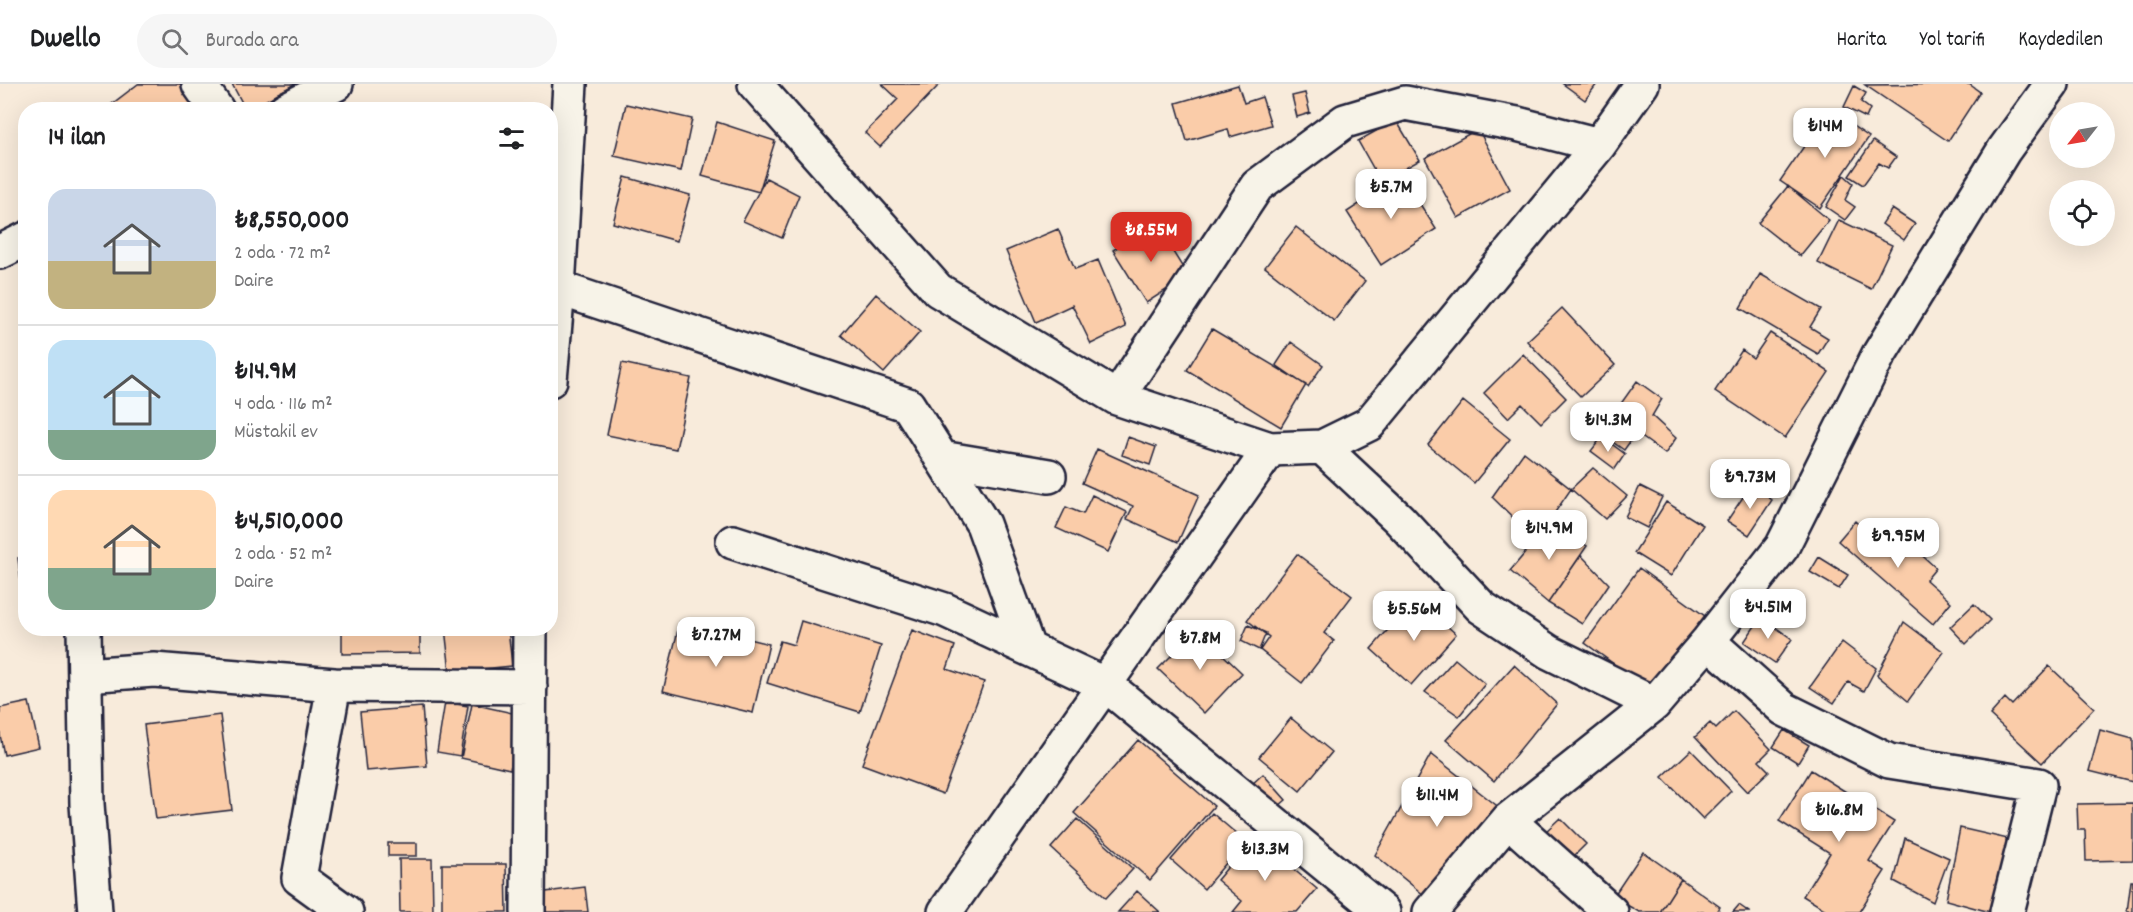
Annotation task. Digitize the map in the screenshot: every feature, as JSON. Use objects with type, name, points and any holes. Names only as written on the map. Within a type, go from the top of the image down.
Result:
[{"type":"street","points":[[199,84],[211,102]]},
{"type":"street","points":[[301,102],[336,84]]},
{"type":"street","points":[[570,84],[558,288],[908,405],[983,524],[1028,648]]},
{"type":"street","points":[[755,84],[938,290],[1117,398],[1270,449],[1322,447],[1369,424],[1599,145],[1642,84]]},
{"type":"street","points":[[1430,912],[1508,820],[1654,704],[1708,642],[1782,547],[1878,356],[2004,150],[2052,84]]},
{"type":"street","points":[[1117,398],[1257,186],[1345,121],[1406,103],[1517,124],[1599,145]]},
{"type":"street","points":[[0,252],[18,244]]},
{"type":"street","points":[[1322,447],[1399,519],[1480,607],[1549,652],[1654,704]]},
{"type":"street","points":[[957,908],[1106,685],[1270,449]]},
{"type":"street","points":[[941,458],[1049,476]]},
{"type":"street","points":[[733,542],[945,610],[1106,685],[1383,912]]},
{"type":"street","points":[[84,636],[87,804],[95,912]]},
{"type":"street","points":[[528,912],[530,636]]},
{"type":"street","points":[[1708,642],[1784,709],[1889,761],[2039,785],[2007,912]]},
{"type":"street","points":[[85,675],[154,670],[334,685],[530,687]]},
{"type":"street","points":[[334,685],[299,878],[346,912]]},
{"type":"street","points":[[1508,820],[1611,912]]},
{"type":"building","points":[[138,84],[183,84],[196,102],[115,102]]},
{"type":"building","points":[[232,84],[295,84],[263,102],[242,102]]},
{"type":"building","points":[[882,84],[940,84],[880,147],[865,133],[898,99]]},
{"type":"building","points":[[1563,84],[1597,84],[1585,100]]},
{"type":"building","points":[[1969,84],[1980,92],[1948,141],[1865,85]]},
{"type":"building","points":[[1238,85],[1244,103],[1262,97],[1271,125],[1230,137],[1228,129],[1187,141],[1176,103]]},
{"type":"building","points":[[1854,86],[1866,93],[1861,102],[1870,109],[1866,118],[1844,107]]},
{"type":"building","points":[[1305,93],[1310,113],[1297,117],[1292,96]]},
{"type":"building","points":[[626,104],[692,119],[681,171],[614,156]]},
{"type":"building","points":[[1829,110],[1869,137],[1820,208],[1780,181]]},
{"type":"building","points":[[1396,120],[1420,160],[1381,182],[1358,141]]},
{"type":"building","points":[[717,122],[775,141],[759,192],[702,176]]},
{"type":"building","points":[[1478,129],[1510,189],[1458,218],[1425,158]]},
{"type":"building","points":[[1873,141],[1896,157],[1888,168],[1879,163],[1863,185],[1849,176]]},
{"type":"building","points":[[1844,175],[1853,183],[1845,200],[1855,207],[1845,220],[1826,207]]},
{"type":"building","points":[[1402,176],[1436,229],[1381,265],[1347,212]]},
{"type":"building","points":[[625,177],[690,195],[677,241],[613,223]]},
{"type":"building","points":[[766,178],[799,195],[782,238],[743,221]]},
{"type":"building","points":[[1788,186],[1829,220],[1800,256],[1758,223]]},
{"type":"building","points":[[1892,209],[1915,224],[1904,240],[1882,224]]},
{"type":"building","points":[[1839,220],[1892,245],[1871,289],[1818,263]]},
{"type":"building","points":[[1155,223],[1188,276],[1146,303],[1113,250]]},
{"type":"building","points":[[1296,227],[1365,281],[1334,321],[1265,267]]},
{"type":"building","points":[[1058,229],[1075,269],[1098,260],[1126,327],[1091,344],[1072,305],[1036,322],[1006,251]]},
{"type":"building","points":[[1760,274],[1821,309],[1810,327],[1828,338],[1818,354],[1740,308]]},
{"type":"building","points":[[876,294],[920,332],[884,373],[841,335]]},
{"type":"building","points":[[1562,308],[1615,365],[1581,397],[1527,341]]},
{"type":"building","points":[[1212,329],[1306,385],[1281,427],[1187,370]]},
{"type":"building","points":[[1770,333],[1829,372],[1785,438],[1715,391],[1742,350],[1753,358]]},
{"type":"building","points":[[1291,342],[1323,365],[1308,387],[1276,365]]},
{"type":"building","points":[[1523,354],[1566,398],[1541,423],[1522,404],[1508,418],[1484,393]]},
{"type":"building","points":[[622,363],[691,378],[676,449],[607,435]]},
{"type":"building","points":[[1637,381],[1662,399],[1652,416],[1676,438],[1665,454],[1636,433],[1624,450],[1600,433]]},
{"type":"building","points":[[1463,401],[1510,439],[1474,483],[1428,445]]},
{"type":"building","points":[[1128,437],[1156,447],[1150,465],[1122,455]]},
{"type":"building","points":[[1602,437],[1625,454],[1615,469],[1591,451]]},
{"type":"building","points":[[1097,449],[1199,495],[1178,542],[1127,519],[1133,506],[1082,483]]},
{"type":"building","points":[[1524,452],[1571,489],[1536,540],[1492,497]]},
{"type":"building","points":[[1593,468],[1627,496],[1605,519],[1571,489]]},
{"type":"building","points":[[1751,485],[1772,500],[1749,535],[1727,521]]},
{"type":"building","points":[[1640,486],[1662,497],[1647,528],[1625,517]]},
{"type":"building","points":[[1092,495],[1127,512],[1108,552],[1056,528],[1066,507],[1083,514]]},
{"type":"building","points":[[1666,502],[1703,525],[1671,576],[1634,553]]},
{"type":"building","points":[[1855,521],[1882,546],[1895,531],[1936,568],[1926,580],[1951,602],[1933,624],[1838,541]]},
{"type":"building","points":[[1551,522],[1587,546],[1548,603],[1510,571]]},
{"type":"building","points":[[1297,554],[1352,596],[1324,633],[1334,641],[1302,683],[1260,650],[1269,637],[1247,620]]},
{"type":"building","points":[[1581,555],[1609,584],[1582,624],[1548,603]]},
{"type":"building","points":[[1819,557],[1848,575],[1839,589],[1810,572]]},
{"type":"building","points":[[1639,568],[1709,619],[1654,693],[1585,643]]},
{"type":"building","points":[[1416,598],[1456,634],[1411,685],[1371,649]]},
{"type":"building","points":[[1974,604],[1990,620],[1966,644],[1950,627]]},
{"type":"building","points":[[1761,617],[1792,639],[1775,663],[1744,642]]},
{"type":"building","points":[[801,621],[881,646],[860,712],[767,683],[780,641],[794,645]]},
{"type":"building","points":[[680,622],[769,644],[753,713],[663,691]]},
{"type":"building","points":[[1904,622],[1944,652],[1908,701],[1877,675]]},
{"type":"building","points":[[1248,625],[1266,633],[1259,650],[1241,641]]},
{"type":"building","points":[[912,630],[955,646],[947,669],[984,682],[943,794],[862,764]]},
{"type":"building","points":[[1197,630],[1242,673],[1204,713],[1158,669]]},
{"type":"building","points":[[342,636],[420,636],[420,653],[342,654]]},
{"type":"building","points":[[446,636],[509,636],[512,666],[450,672]]},
{"type":"building","points":[[1842,642],[1876,668],[1864,691],[1848,682],[1834,703],[1810,687]]},
{"type":"building","points":[[1455,659],[1485,684],[1459,716],[1425,692]]},
{"type":"building","points":[[1514,665],[1557,704],[1494,781],[1446,740]]},
{"type":"building","points":[[2049,666],[2094,708],[2042,763],[1990,715],[2005,698],[2012,705]]},
{"type":"building","points":[[29,702],[39,747],[4,755],[0,735],[0,708]]},
{"type":"building","points":[[445,702],[468,706],[460,756],[437,752]]},
{"type":"building","points":[[472,704],[521,715],[510,769],[461,758]]},
{"type":"building","points":[[422,707],[427,766],[366,771],[360,712]]},
{"type":"building","points":[[1734,711],[1771,749],[1759,761],[1769,771],[1747,792],[1695,737],[1710,723],[1716,729]]},
{"type":"building","points":[[220,715],[232,810],[156,819],[144,725]]},
{"type":"building","points":[[1291,718],[1332,752],[1300,791],[1259,757]]},
{"type":"building","points":[[1784,730],[1809,745],[1798,763],[1773,747]]},
{"type":"building","points":[[2100,730],[2133,739],[2133,782],[2089,771]]},
{"type":"building","points":[[1138,740],[1214,806],[1150,880],[1074,813]]},
{"type":"building","points":[[1691,750],[1731,791],[1703,819],[1662,777]]},
{"type":"building","points":[[1431,754],[1505,812],[1430,900],[1375,855]]},
{"type":"building","points":[[1811,770],[1894,822],[1869,861],[1885,871],[1859,912],[1829,912],[1803,896],[1830,853],[1779,821]]},
{"type":"building","points":[[1263,774],[1286,800],[1273,811],[1251,785]]},
{"type":"building","points":[[2133,803],[2133,860],[2086,861],[2085,830],[2078,830],[2077,804]]},
{"type":"building","points":[[1212,813],[1245,841],[1204,889],[1171,860]]},
{"type":"building","points":[[1560,818],[1586,844],[1570,860],[1544,833]]},
{"type":"building","points":[[1077,819],[1133,869],[1106,898],[1051,848]]},
{"type":"building","points":[[1960,828],[2008,839],[1990,912],[1946,900]]},
{"type":"building","points":[[1254,836],[1317,889],[1297,912],[1233,912],[1242,901],[1217,880]]},
{"type":"building","points":[[1905,838],[1949,858],[1933,902],[1894,881]]},
{"type":"building","points":[[388,843],[417,843],[417,856],[388,856]]},
{"type":"building","points":[[1643,852],[1681,879],[1660,912],[1639,912],[1613,897]]},
{"type":"building","points":[[399,859],[432,859],[433,912],[400,912]]},
{"type":"building","points":[[442,864],[506,864],[507,912],[442,912]]},
{"type":"building","points":[[1681,879],[1720,907],[1717,912],[1660,912]]},
{"type":"building","points":[[2131,881],[2133,881],[2133,912],[2127,912]]},
{"type":"building","points":[[585,887],[588,912],[532,912],[530,894]]},
{"type":"building","points":[[1137,891],[1160,912],[1118,912]]},
{"type":"building","points":[[1739,905],[1749,912],[1733,912]]}]
